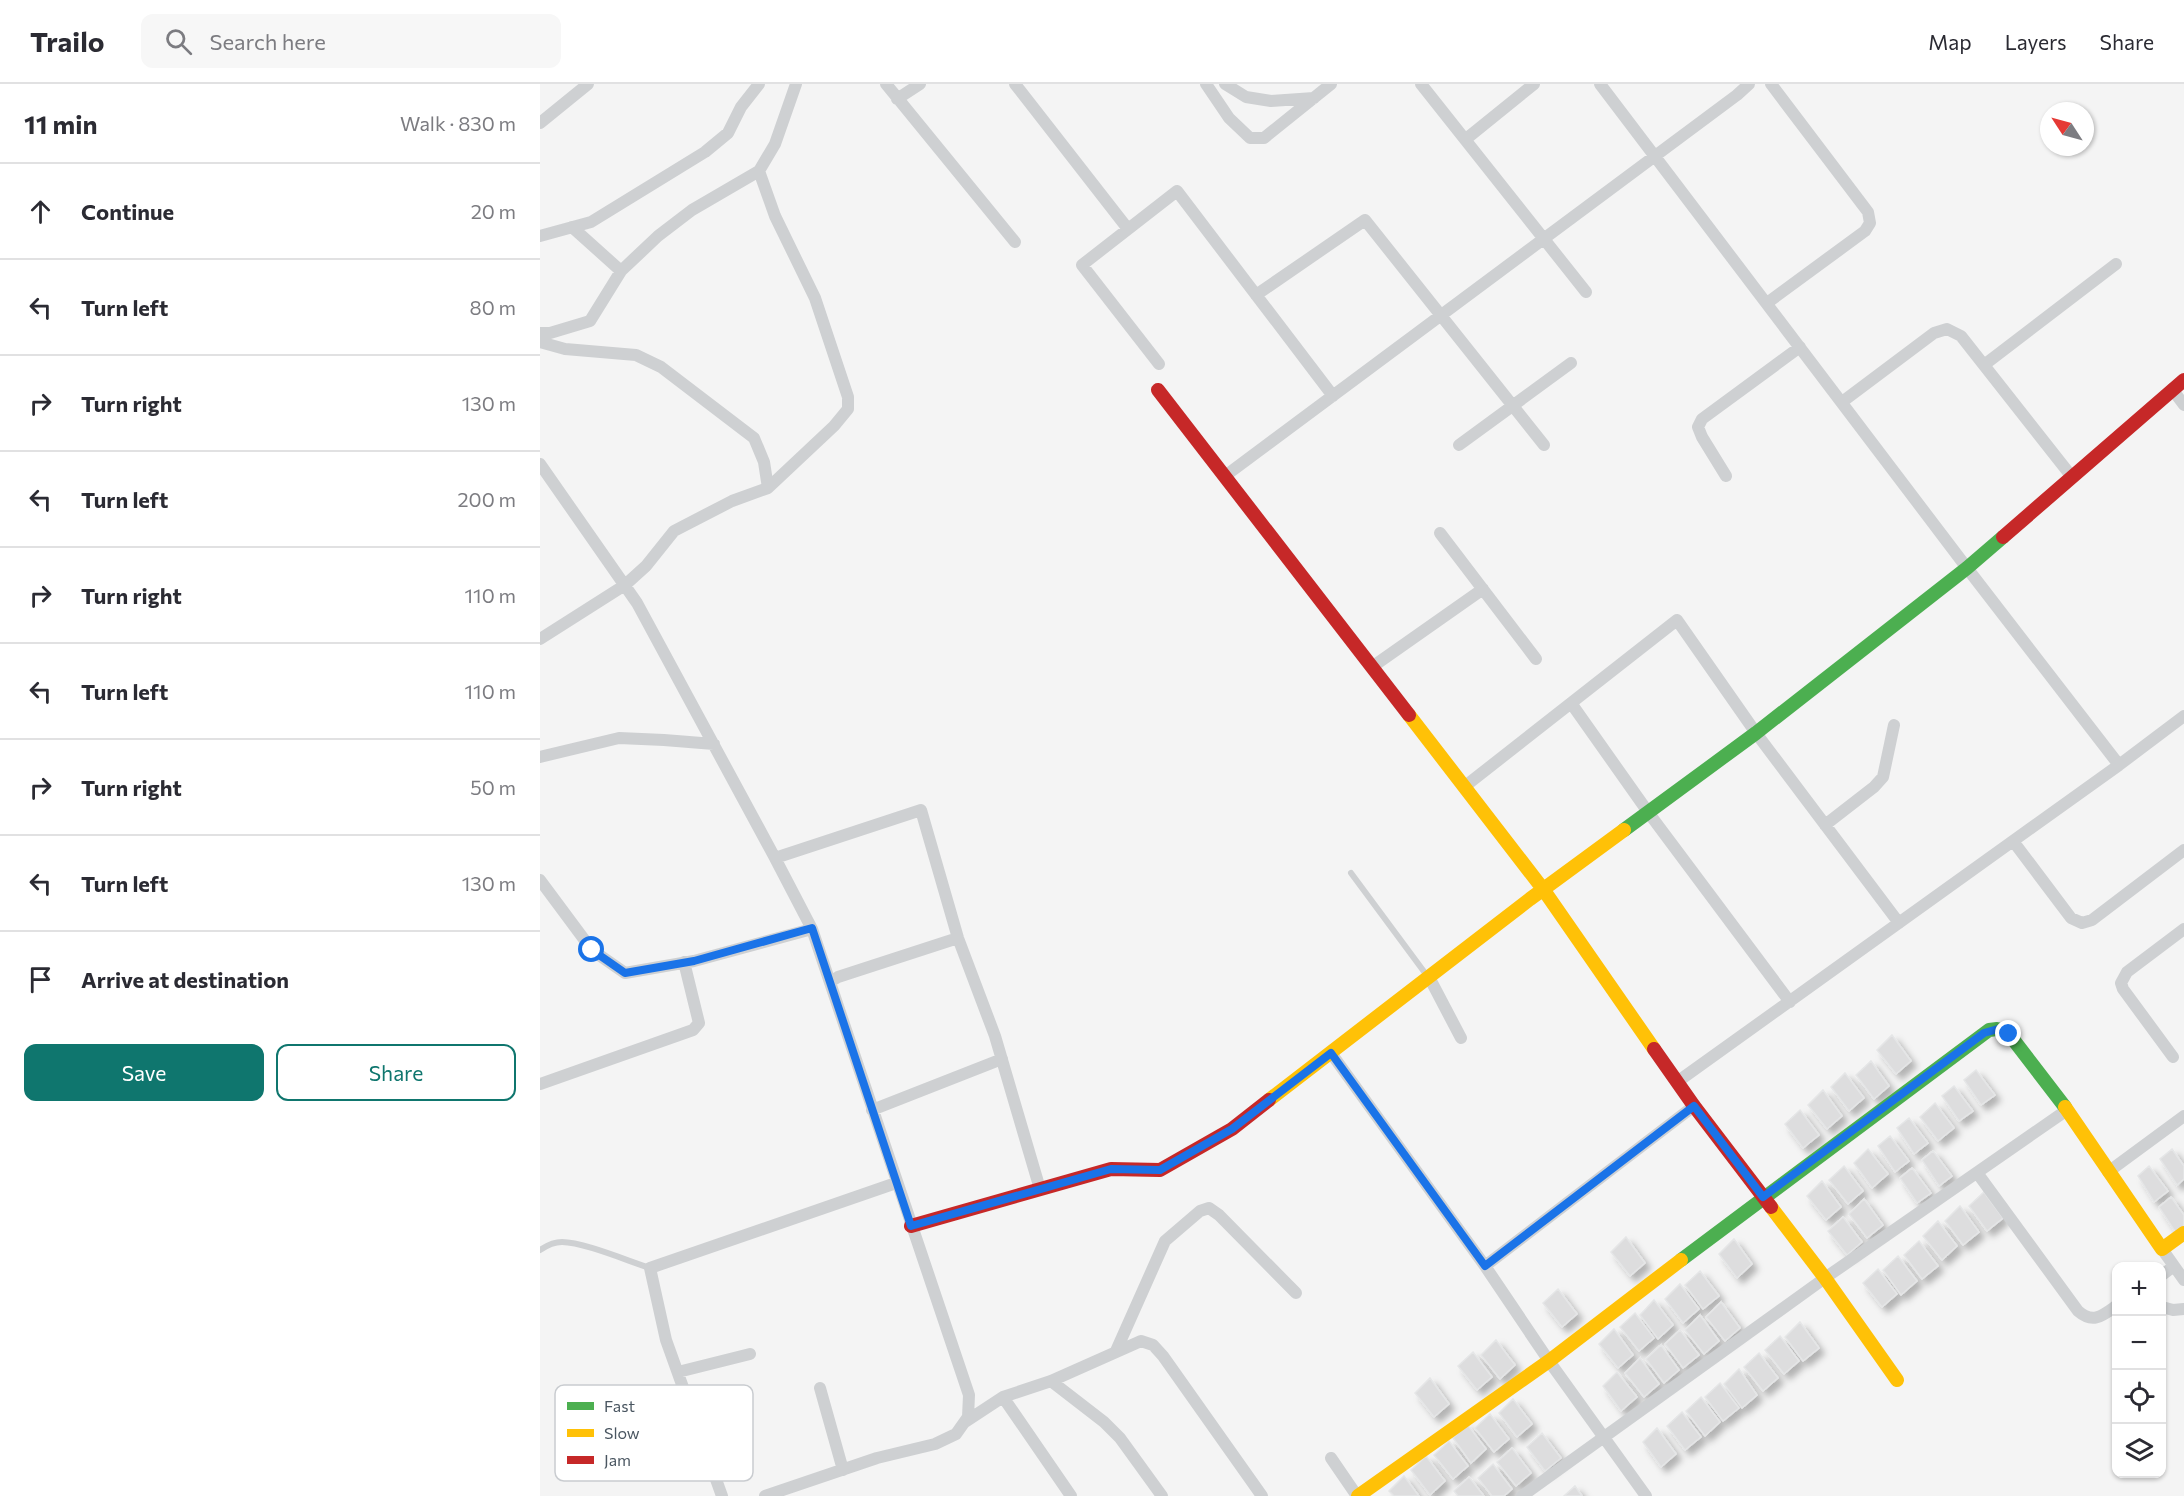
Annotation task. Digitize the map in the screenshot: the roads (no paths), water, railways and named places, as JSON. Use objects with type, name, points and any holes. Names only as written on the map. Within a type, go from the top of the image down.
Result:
[{"type":"street","points":[[540,123],[588,84]]},
{"type":"street","points":[[540,237],[591,222],[705,152],[728,133],[741,107],[759,84]]},
{"type":"street","points":[[540,333],[550,333],[591,321],[621,271],[658,236],[692,210],[759,171],[775,144],[796,84]]},
{"type":"street","points":[[886,84],[1015,242]]},
{"type":"street","points":[[897,99],[920,84]]},
{"type":"street","points":[[1015,84],[1128,229]]},
{"type":"street","points":[[1206,84],[1229,118],[1250,138],[1264,138],[1331,84]]},
{"type":"street","points":[[1224,84],[1246,97],[1271,101],[1314,98]]},
{"type":"street","points":[[1421,84],[1586,292]]},
{"type":"street","points":[[1466,139],[1534,84]]},
{"type":"street","points":[[1600,84],[2119,765]]},
{"type":"street","points":[[1225,476],[1749,84]]},
{"type":"street","points":[[1767,303],[1865,231],[1870,223],[1868,212],[1771,84]]},
{"type":"street","points":[[540,639],[625,585],[646,566],[674,531],[732,501],[768,488],[834,426],[848,409],[849,397],[815,298],[775,216],[759,171]]},
{"type":"street","points":[[1159,364],[1082,265],[1177,191],[1333,396]]},
{"type":"street","points":[[1256,295],[1365,220],[1544,445]]},
{"type":"street","points":[[572,227],[621,271]]},
{"type":"street","points":[[1984,365],[2116,264]]},
{"type":"street","points":[[1842,402],[1934,333],[1947,329],[1961,336],[2072,477]]},
{"type":"street","points":[[540,342],[565,350],[636,355],[660,367],[754,438],[764,462],[768,488]]},
{"type":"street","points":[[1726,476],[1702,437],[1698,427],[1702,419],[1800,347]]},
{"type":"street","points":[[1459,445],[1571,363]]},
{"type":"street","points":[[911,1226],[1111,1169],[1160,1170],[1232,1129],[1543,890],[1756,733],[1967,568],[2184,380]]},
{"type":"street","points":[[2172,389],[2184,405]]},
{"type":"street","points":[[1158,390],[1543,890],[1694,1106],[1826,1278],[1897,1380]]},
{"type":"street","points":[[540,464],[637,603],[812,928],[969,1395],[968,1417],[956,1434],[935,1444],[877,1458],[765,1496]]},
{"type":"street","points":[[1440,533],[1536,658]]},
{"type":"street","points":[[1372,667],[1483,589]]},
{"type":"street","points":[[1464,787],[1677,620],[1756,733],[1899,923]]},
{"type":"street","points":[[1570,704],[1790,1002]]},
{"type":"street","points":[[1677,1082],[2184,716]]},
{"type":"street","points":[[1826,825],[1874,787],[1882,777],[1894,725]]},
{"type":"street","points":[[540,757],[619,738],[714,744]]},
{"type":"street","points":[[775,858],[921,810],[958,938],[1002,1059],[1040,1189]]},
{"type":"street","points":[[2013,841],[2072,918],[2082,923],[2092,920],[2184,850]]},
{"type":"street","points":[[540,880],[592,950],[625,973],[684,962],[812,928]]},
{"type":"street","points":[[2173,1057],[2121,983],[2127,972],[2184,929]]},
{"type":"street","points":[[830,982],[838,977],[958,938]]},
{"type":"street","points":[[540,1084],[693,1030],[699,1023],[698,1012],[684,962]]},
{"type":"street","points":[[1429,977],[1461,1038]]},
{"type":"street","points":[[1331,1458],[1358,1496],[1549,1361],[1763,1197],[1989,1030],[1998,1029],[2009,1034],[2067,1110],[2184,1280]]},
{"type":"street","points":[[1331,1053],[1485,1266],[1602,1438],[1646,1496]]},
{"type":"street","points":[[872,1110],[1002,1059]]},
{"type":"street","points":[[1485,1266],[1694,1106]]},
{"type":"street","points":[[1522,1496],[1826,1278],[2067,1110]]},
{"type":"street","points":[[2109,1172],[2184,1116]]},
{"type":"street","points":[[1978,1173],[2078,1311],[2089,1319],[2095,1319],[2112,1308]]},
{"type":"street","points":[[683,1385],[666,1340],[650,1268],[896,1183]]},
{"type":"street","points":[[1116,1351],[1165,1241],[1200,1211],[1209,1208],[1219,1215],[1296,1293]]},
{"type":"street","points":[[2162,1249],[2184,1233]]},
{"type":"street","points":[[2166,1272],[2174,1266]]},
{"type":"street","points":[[2166,1308],[2184,1309]]},
{"type":"street","points":[[965,1422],[1003,1397],[1051,1382],[1141,1341],[1153,1345],[1164,1356],[1262,1496]]},
{"type":"street","points":[[678,1372],[750,1354]]},
{"type":"street","points":[[1051,1382],[1104,1422],[1120,1438],[1162,1496]]},
{"type":"street","points":[[820,1388],[843,1470]]},
{"type":"street","points":[[1003,1397],[1071,1496]]},
{"type":"street","points":[[717,1481],[722,1496]]},
{"type":"lane","points":[[1351,873],[1429,977]]},
{"type":"lane","points":[[540,1250],[561,1242],[574,1244],[650,1268]]}]
